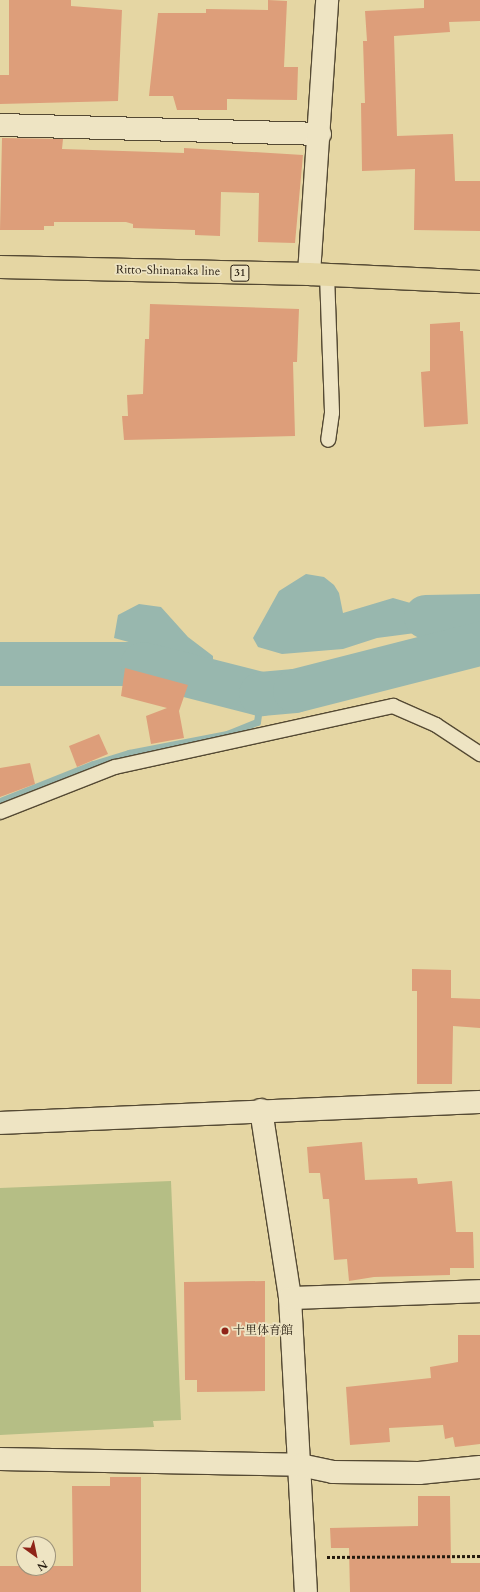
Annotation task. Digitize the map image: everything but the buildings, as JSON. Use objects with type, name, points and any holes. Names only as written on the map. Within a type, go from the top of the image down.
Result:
[{"type":"main road","name":"Ritto-Shinanaka line","points":[[0,267],[318,275],[480,282]]},
{"type":"street","points":[[318,275],[320,134],[327,0]]},
{"type":"street","points":[[0,125],[320,134]]},
{"type":"street","points":[[0,1123],[262,1110],[480,1102]]},
{"type":"street","points":[[262,1110],[290,1298],[306,1592]]},
{"type":"street","points":[[290,1298],[480,1291]]},
{"type":"street","points":[[0,1458],[300,1464],[333,1472],[411,1473],[480,1467]]},
{"type":"lane","points":[[318,275],[332,413],[328,440]]},
{"type":"lane","points":[[0,812],[115,767],[393,706],[436,725],[480,754]]},
{"type":"path","points":[[305,1557],[480,1556]]},
{"type":"green space","points":[[171,1181],[181,1420],[153,1421],[154,1427],[0,1435],[0,1188]]},
{"type":"water","points":[[306,574],[324,577],[334,585],[339,593],[343,613],[393,598],[428,608],[423,632],[377,638],[343,649],[282,654],[258,647],[253,638],[279,591]]},
{"type":"water","points":[[139,604],[161,607],[188,637],[213,656],[213,661],[210,664],[114,638],[118,615]]},
{"type":"waterway","points":[[426,617],[480,616]]},
{"type":"waterway","points":[[0,664],[143,664],[261,694],[295,691],[480,644]]},
{"type":"waterway","points":[[0,801],[93,764],[129,753],[227,734],[257,722],[261,694]]},
{"type":"place","name":"十里体育館","points":[[225,1331]]}]
